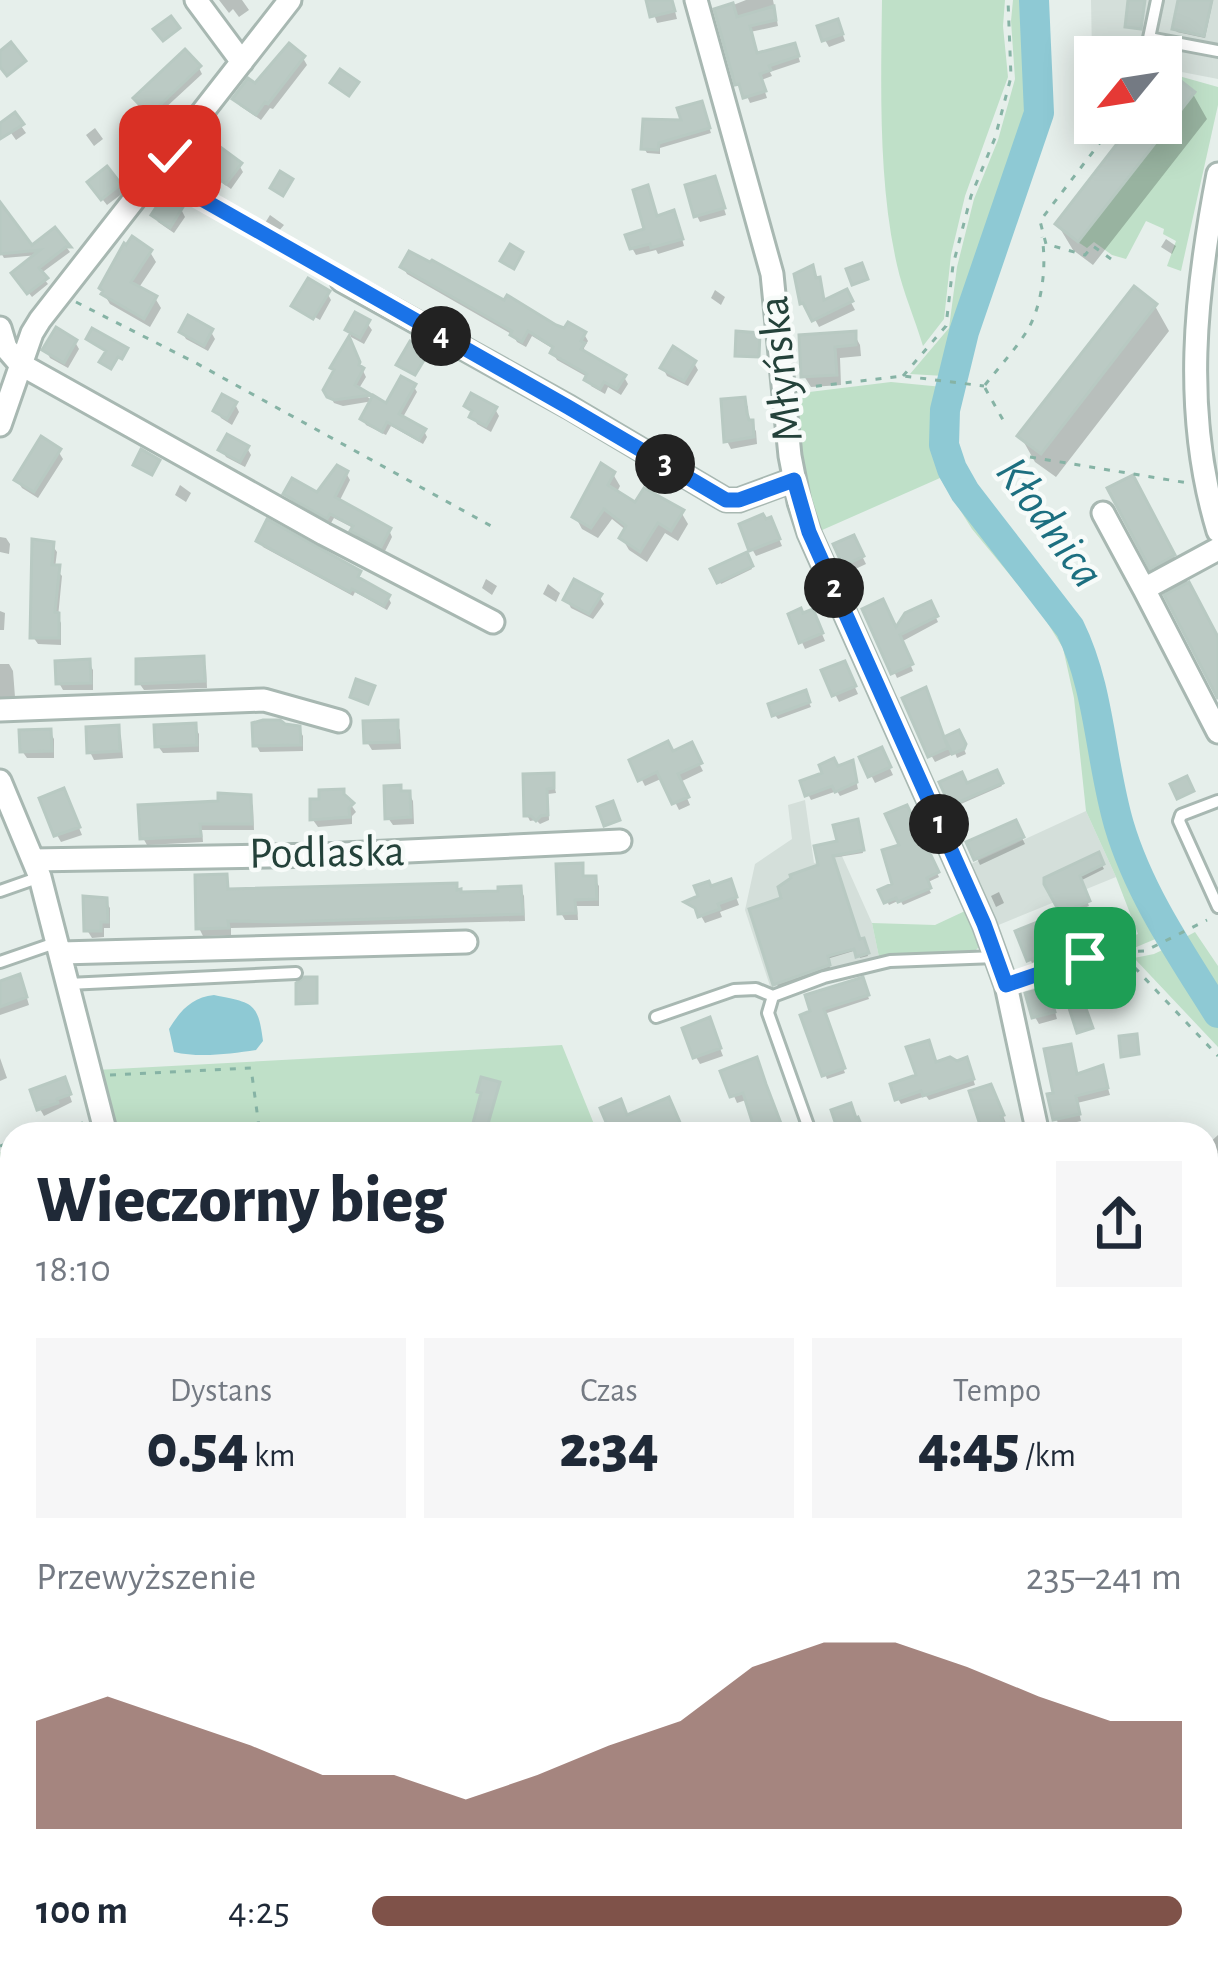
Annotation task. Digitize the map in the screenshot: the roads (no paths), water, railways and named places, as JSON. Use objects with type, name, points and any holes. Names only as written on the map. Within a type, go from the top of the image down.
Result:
[{"type":"street","points":[[196,0],[242,62]]},
{"type":"street","points":[[0,425],[32,333],[59,293],[290,0]]},
{"type":"street","name":"Młyńska","points":[[696,0],[772,274],[794,480],[809,532],[984,924],[1006,985],[1035,1122]]},
{"type":"street","points":[[1217,522],[1199,425],[1194,346],[1202,258],[1218,174]]},
{"type":"street","points":[[341,280],[726,500],[739,500],[794,480]]},
{"type":"street","points":[[0,328],[6,348],[20,364],[324,534],[493,622]]},
{"type":"street","points":[[1103,513],[1218,732]]},
{"type":"street","points":[[1144,589],[1218,548]]},
{"type":"street","points":[[0,710],[264,700],[339,721]]},
{"type":"street","points":[[0,782],[37,868],[103,1122]]},
{"type":"street","name":"Podlaska","points":[[37,868],[620,841]]},
{"type":"street","name":"Podlaska","points":[[60,948],[466,942]]},
{"type":"lane","points":[[1157,0],[1149,38],[1218,51]]},
{"type":"lane","points":[[156,173],[341,280]]},
{"type":"lane","points":[[1218,801],[1181,815],[1179,820],[1218,907]]},
{"type":"lane","points":[[0,891],[37,868]]},
{"type":"lane","points":[[0,962],[60,948]]},
{"type":"lane","points":[[656,1017],[734,990],[756,989],[773,996],[890,961],[996,957]]},
{"type":"lane","points":[[68,984],[296,973]]},
{"type":"lane","points":[[773,996],[768,1012],[807,1122]]},
{"type":"water","points":[[214,995],[251,1006],[259,1018],[263,1041],[256,1050],[236,1053],[174,1052],[169,1029],[173,1022],[193,1002]]},
{"type":"waterway","name":"Kłodnica","points":[[1034,0],[1039,113],[964,332],[945,410],[944,445],[965,492],[1070,628],[1088,675],[1127,850],[1162,922],[1218,1013]]}]
